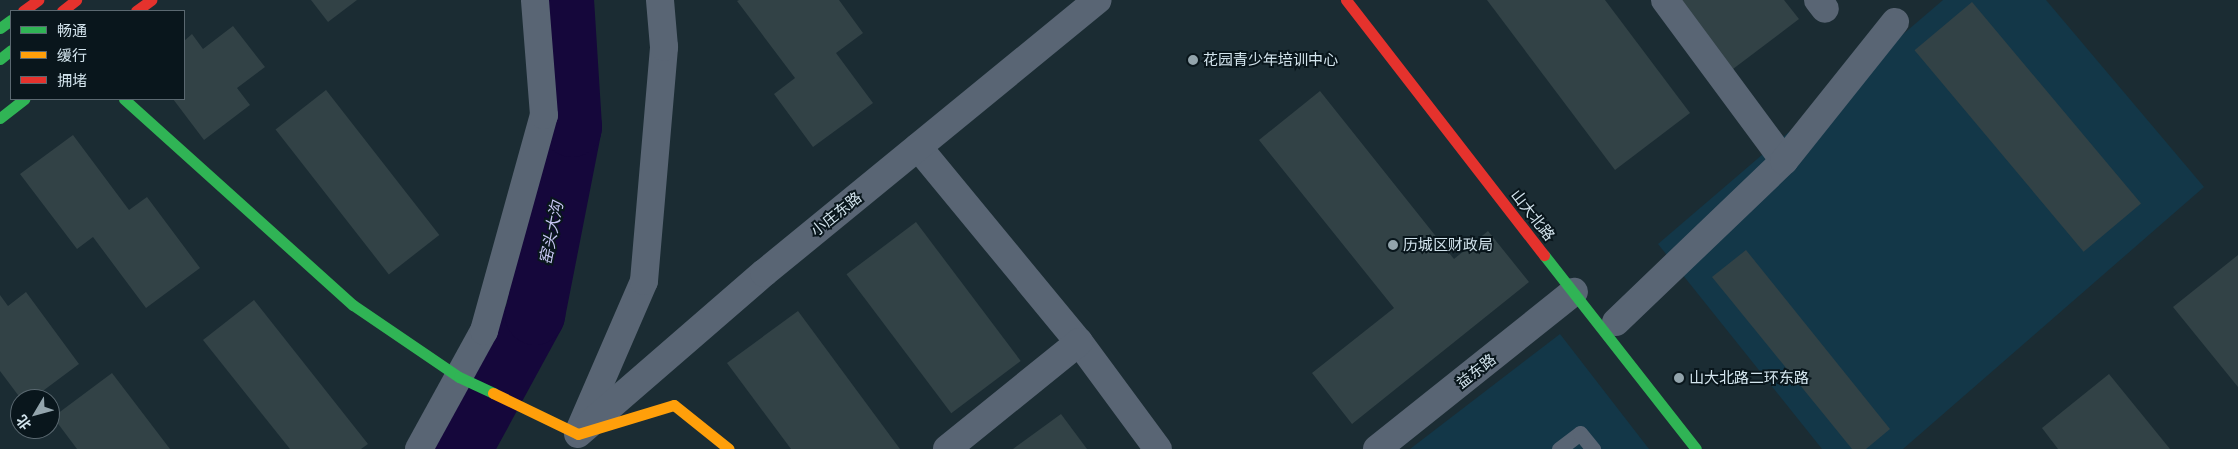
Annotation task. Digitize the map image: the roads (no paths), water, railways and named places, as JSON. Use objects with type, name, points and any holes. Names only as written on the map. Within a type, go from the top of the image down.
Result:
[{"type":"main road","points":[[24,10],[38,0]]},
{"type":"main road","points":[[63,10],[76,0]]},
{"type":"main road","points":[[137,10],[151,0]]},
{"type":"main road","name":"山大北路","points":[[1346,0],[1696,449]]},
{"type":"main road","points":[[0,59],[10,51]]},
{"type":"main road","points":[[0,118],[23,100]]},
{"type":"main road","points":[[125,100],[353,305],[459,376],[573,441],[674,405],[729,449]]},
{"type":"street","points":[[419,449],[484,331],[544,115],[536,0]]},
{"type":"street","points":[[573,441],[644,281],[664,46],[660,0]]},
{"type":"street","name":"小庄东路","points":[[573,441],[764,273],[1098,0]]},
{"type":"street","points":[[1665,0],[1784,160]]},
{"type":"street","points":[[1616,322],[1784,160],[1895,22]]},
{"type":"street","points":[[918,147],[1080,342],[1158,449]]},
{"type":"street","name":"益东路","points":[[1377,449],[1574,292]]},
{"type":"street","points":[[947,449],[1080,342]]},
{"type":"lane","points":[[1558,449],[1580,433],[1593,449]]},
{"type":"waterway","name":"窑头大沟","points":[[462,449],[535,315],[572,127],[564,0]]},
{"type":"place","name":"花园青少年培训中心","points":[[1193,60]]},
{"type":"place","name":"历城区财政局","points":[[1393,245]]},
{"type":"place","name":"山大北路二环东路","points":[[1679,378]]}]
